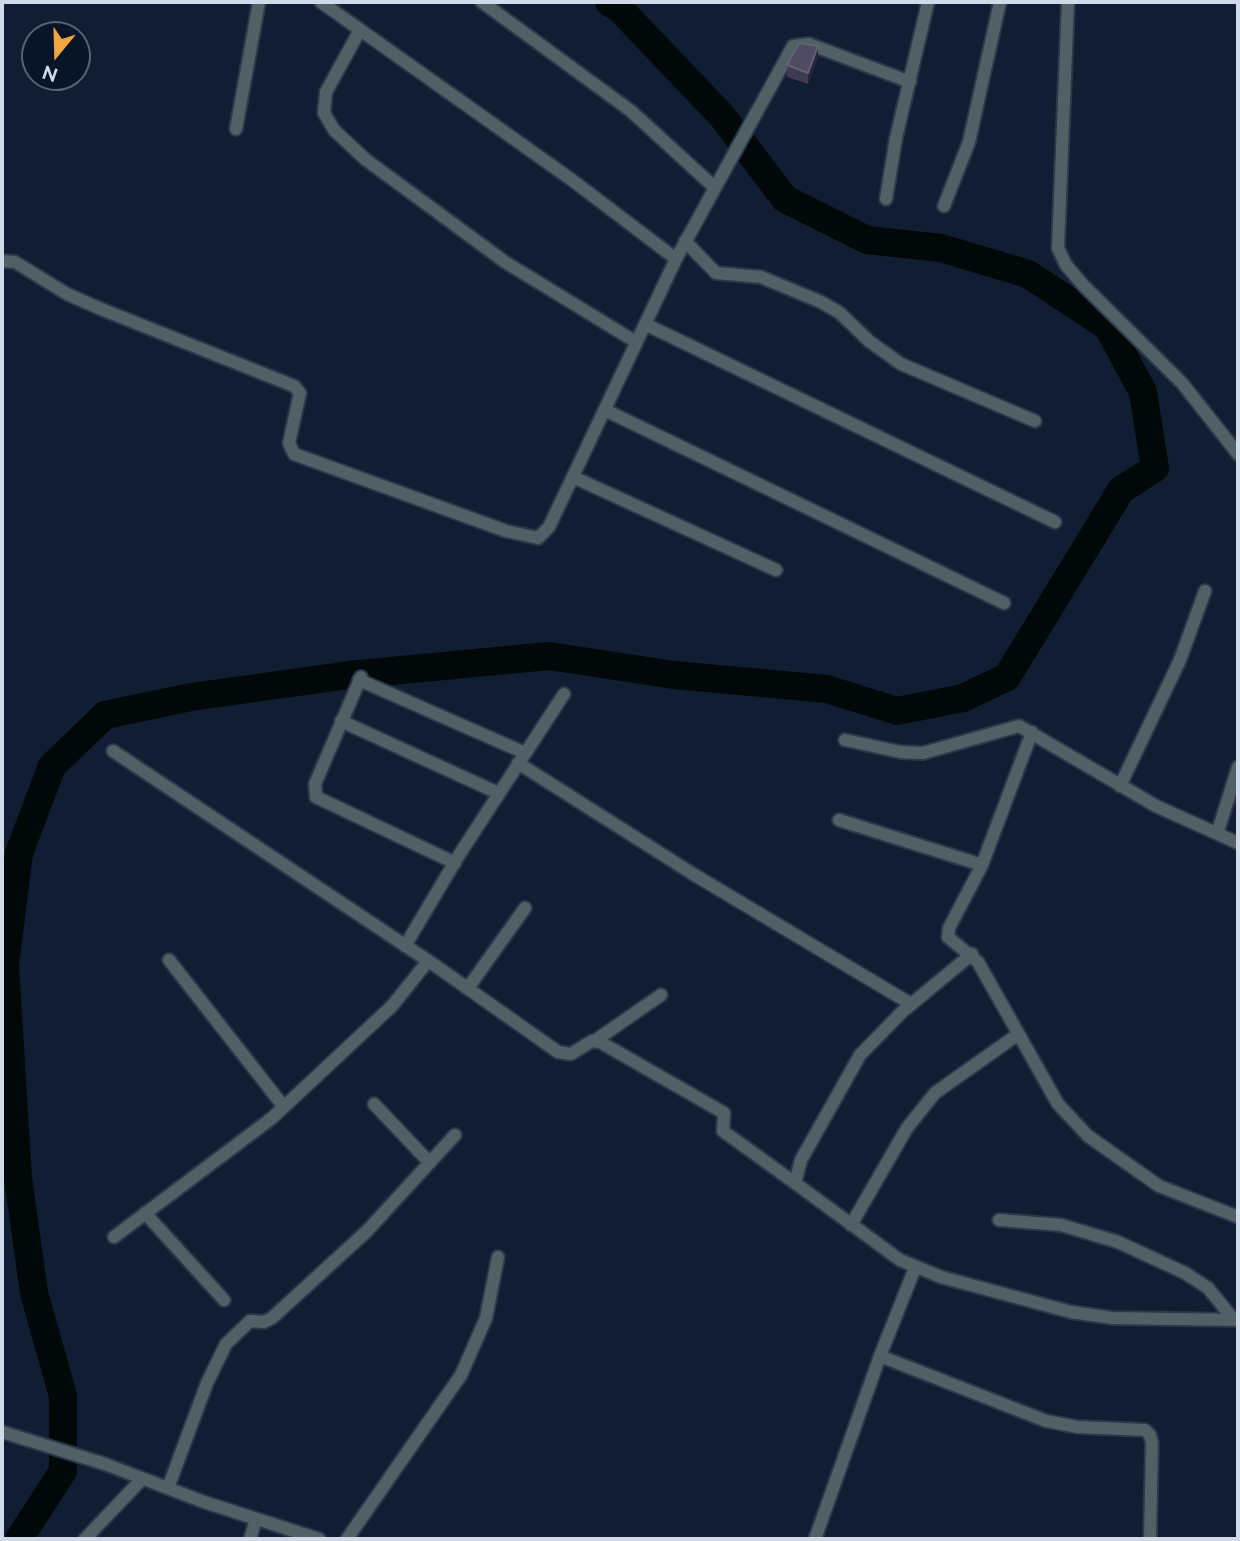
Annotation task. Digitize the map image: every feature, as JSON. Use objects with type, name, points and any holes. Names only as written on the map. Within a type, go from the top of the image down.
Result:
[{"type":"street","points":[[236,129],[259,2]]},
{"type":"street","points":[[321,2],[676,259]]},
{"type":"street","points":[[482,2],[631,111],[716,183]]},
{"type":"street","points":[[886,199],[896,138],[928,2]]},
{"type":"street","points":[[944,206],[969,142],[1000,2]]},
{"type":"street","points":[[1068,2],[1058,248],[1075,275],[1182,383],[1238,454]]},
{"type":"street","points":[[360,30],[326,92],[324,113],[334,131],[365,159],[493,254],[636,342]]},
{"type":"street","points":[[2,261],[15,262],[67,294],[101,309],[294,386],[300,398],[289,443],[290,449],[301,457],[531,539],[538,538],[549,527],[676,259],[788,51],[798,43],[910,82]]},
{"type":"street","points":[[685,242],[716,273],[761,277],[821,302],[840,313],[869,341],[901,364],[1035,421]]},
{"type":"street","points":[[645,324],[1055,522]]},
{"type":"street","points":[[605,410],[1004,603]]},
{"type":"street","points":[[573,477],[776,570]]},
{"type":"street","points":[[1120,786],[1180,660],[1205,591]]},
{"type":"street","points":[[455,863],[316,797],[315,784],[360,678],[522,758],[704,880],[911,1004]]},
{"type":"street","points":[[405,946],[498,793],[564,694]]},
{"type":"street","points":[[341,721],[498,793]]},
{"type":"street","points":[[845,740],[900,752],[923,752],[1019,726],[1170,813],[1218,831],[1238,844]]},
{"type":"street","points":[[1032,732],[982,866],[948,932],[950,939],[972,954],[1058,1104],[1088,1136],[1133,1171],[1159,1186],[1238,1217]]},
{"type":"street","points":[[113,751],[563,1054],[571,1054],[596,1040],[661,995]]},
{"type":"street","points":[[1218,831],[1238,767]]},
{"type":"street","points":[[839,820],[982,866]]},
{"type":"street","points":[[468,988],[525,908]]},
{"type":"street","points":[[794,1183],[801,1160],[860,1055],[911,1004],[972,954]]},
{"type":"street","points":[[169,960],[284,1107]]},
{"type":"street","points":[[114,1237],[284,1107],[392,1006],[428,961]]},
{"type":"street","points":[[851,1225],[907,1128],[935,1093],[1017,1035]]},
{"type":"street","points":[[596,1040],[724,1113],[723,1131],[851,1225],[915,1268],[1012,1298],[1071,1312],[1112,1318],[1236,1320]]},
{"type":"street","points":[[374,1104],[430,1163]]},
{"type":"street","points":[[168,1489],[207,1383],[226,1344],[250,1321],[264,1322],[272,1318],[367,1231],[455,1135]]},
{"type":"street","points":[[145,1213],[224,1300]]},
{"type":"street","points":[[999,1220],[1061,1225],[1118,1242],[1185,1273],[1208,1288],[1236,1320]]},
{"type":"street","points":[[347,1539],[461,1375],[486,1318],[498,1257]]},
{"type":"street","points":[[815,1539],[880,1356],[915,1268]]},
{"type":"street","points":[[880,1356],[1046,1421],[1078,1427],[1146,1430],[1152,1443],[1150,1539]]},
{"type":"street","points":[[2,1432],[105,1464],[168,1489],[319,1539]]},
{"type":"street","points":[[85,1539],[142,1479]]},
{"type":"street","points":[[250,1539],[256,1519]]},
{"type":"building","points":[[799,43],[818,46],[808,73],[787,65]]},
{"type":"waterway","points":[[19,1539],[63,1471],[63,1396],[34,1293],[18,1178],[5,965],[19,853],[52,766],[105,715],[191,697],[349,675],[549,656],[674,675],[827,689],[897,711],[963,698],[1007,677],[1121,490],[1155,468],[1143,392],[1108,327],[1028,274],[941,248],[867,240],[785,199],[722,116],[620,9],[609,2]]}]
